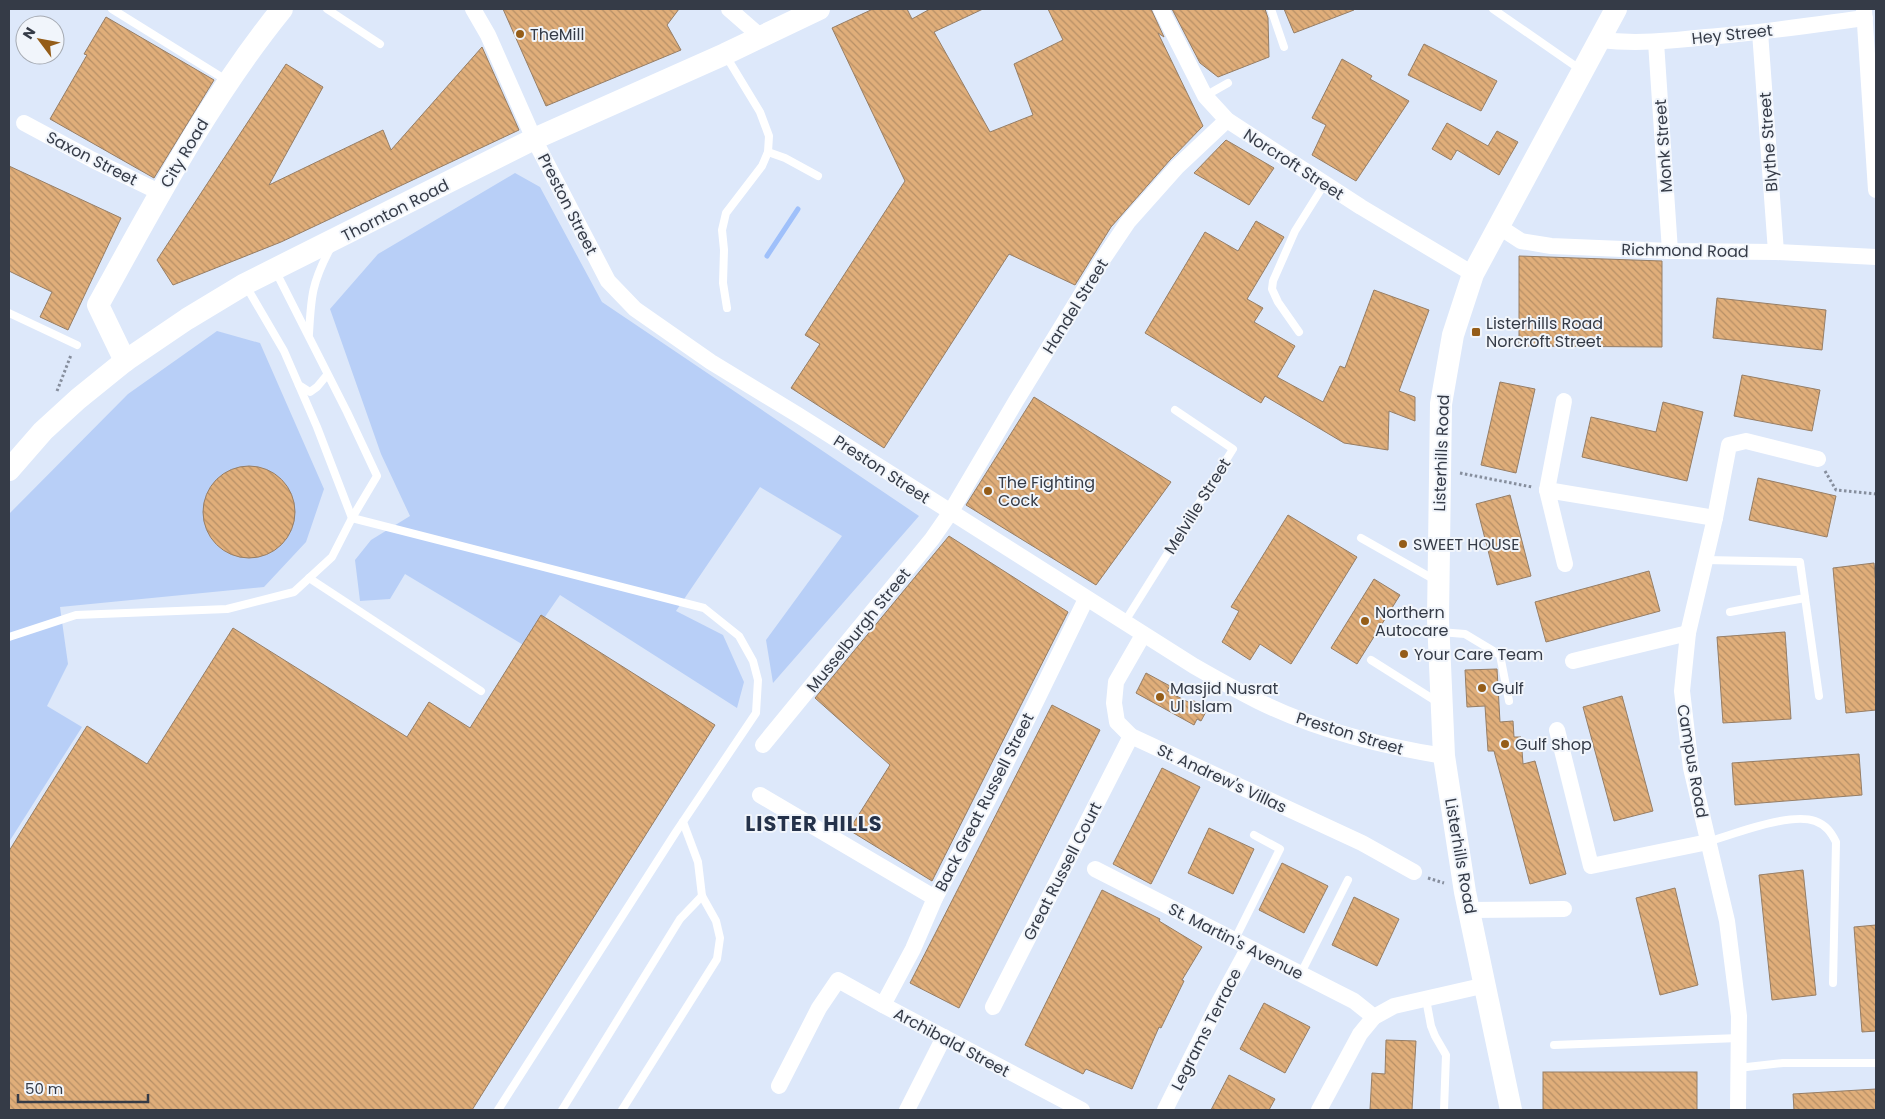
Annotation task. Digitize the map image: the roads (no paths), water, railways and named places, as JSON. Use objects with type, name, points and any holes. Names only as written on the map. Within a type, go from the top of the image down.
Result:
[{"type":"street","name":"City Road","points":[[125,361],[98,306],[160,193],[228,82],[260,36],[282,9]]},
{"type":"street","name":"Preston Street","points":[[473,9],[488,35],[534,139],[608,281],[634,309],[711,362],[798,415],[1086,600],[1194,666],[1259,702],[1318,726],[1402,750],[1444,756]]},
{"type":"street","points":[[729,9],[761,37]]},
{"type":"street","name":"Thornton Road","points":[[9,470],[43,431],[78,399],[125,361],[187,319],[245,284],[534,139],[725,54],[819,9]]},
{"type":"street","name":"Norcroft Street","points":[[1161,9],[1205,96],[1226,120],[1361,207],[1473,274]]},
{"type":"street","name":"Listerhills Road","points":[[1511,1110],[1468,901],[1444,756],[1438,632],[1441,404],[1453,335],[1473,274],[1616,9]]},
{"type":"street","points":[[1864,13],[1873,98],[1876,190]]},
{"type":"street","name":"Hey Street","points":[[1600,40],[1656,42],[1760,32],[1864,13]]},
{"type":"street","name":"Blythe Street","points":[[1760,32],[1776,252]]},
{"type":"street","name":"Monk Street","points":[[1656,42],[1670,251]]},
{"type":"street","name":"Handel Street","points":[[950,513],[1016,400],[1128,222],[1177,167],[1226,120]]},
{"type":"street","name":"Saxon Street","points":[[24,123],[160,193]]},
{"type":"street","name":"Richmond Road","points":[[1498,226],[1521,241],[1551,246],[1670,251],[1776,252],[1876,257]]},
{"type":"street","points":[[1564,401],[1547,490],[1565,564]]},
{"type":"street","name":"Campus Road","points":[[1738,1110],[1739,1016],[1727,921],[1691,768],[1682,691],[1688,633],[1715,518],[1729,445],[1746,441],[1818,459]]},
{"type":"street","points":[[1547,490],[1715,518]]},
{"type":"street","name":"Musselburgh Street","points":[[763,745],[932,539],[950,513]]},
{"type":"street","name":"Back Great Russell Street","points":[[883,1005],[913,949],[935,898],[988,800],[1086,600]]},
{"type":"street","points":[[1573,661],[1688,633]]},
{"type":"street","name":"St. Andrew's Villas","points":[[1142,635],[1116,682],[1114,696],[1116,722],[1131,736],[1362,843],[1414,872]]},
{"type":"street","points":[[1557,730],[1591,866],[1708,842]]},
{"type":"street","name":"Great Russell Court","points":[[993,1007],[1082,862],[1131,736]]},
{"type":"street","points":[[760,795],[935,898]]},
{"type":"street","name":"St. Martin's Avenue","points":[[1082,862],[1241,945],[1354,1001],[1374,1017]]},
{"type":"street","points":[[1468,901],[1564,909]]},
{"type":"street","name":"Legrams Terrace","points":[[1165,1110],[1212,1016],[1241,945]]},
{"type":"street","name":"Archibald Street","points":[[778,1086],[828,993],[838,980],[944,1037],[1055,1104],[1082,1110]]},
{"type":"street","points":[[1319,1110],[1360,1034],[1374,1017],[1394,1006],[1486,985]]},
{"type":"street","points":[[907,1110],[944,1037]]},
{"type":"lane","points":[[112,9],[228,82]]},
{"type":"lane","points":[[327,9],[380,44]]},
{"type":"lane","points":[[1271,9],[1284,47]]},
{"type":"lane","points":[[1494,9],[1583,71]]},
{"type":"lane","points":[[725,54],[760,112],[769,136],[768,152],[762,166],[726,212],[722,230],[724,250],[723,283],[728,308]]},
{"type":"lane","points":[[1205,96],[1228,83]]},
{"type":"lane","points":[[768,152],[785,158],[818,176]]},
{"type":"lane","points":[[1300,332],[1278,302],[1272,289],[1273,281],[1294,230],[1325,184]]},
{"type":"lane","points":[[309,336],[310,301],[315,280],[336,240]]},
{"type":"lane","points":[[9,637],[76,615],[226,609],[294,592],[332,556],[377,476],[348,412],[327,375],[275,270]]},
{"type":"lane","points":[[245,284],[284,351],[318,427],[352,518]]},
{"type":"lane","points":[[9,313],[76,345]]},
{"type":"lane","points":[[299,385],[310,392],[327,375]]},
{"type":"lane","name":"Melville Street","points":[[1124,623],[1233,448],[1175,410]]},
{"type":"lane","points":[[352,518],[704,608],[739,636],[753,661],[758,680],[756,713],[683,822],[498,1110]]},
{"type":"lane","points":[[1361,538],[1438,582]]},
{"type":"lane","points":[[1705,560],[1800,562],[1819,696]]},
{"type":"lane","points":[[309,578],[482,691]]},
{"type":"lane","points":[[1730,612],[1805,598]]},
{"type":"lane","points":[[1438,632],[1465,634],[1500,655],[1509,701]]},
{"type":"lane","points":[[1371,660],[1442,705]]},
{"type":"lane","points":[[1708,842],[1769,823],[1804,819],[1815,821],[1830,830],[1836,842],[1833,983]]},
{"type":"lane","points":[[622,1110],[717,959],[720,938],[716,921],[702,896],[698,862],[683,822]]},
{"type":"lane","points":[[1241,945],[1280,849],[1254,835]]},
{"type":"lane","points":[[1300,974],[1348,880]]},
{"type":"lane","points":[[562,1110],[680,919],[702,896]]},
{"type":"lane","points":[[1426,1000],[1431,1026],[1446,1055],[1444,1110]]},
{"type":"lane","points":[[1554,1045],[1739,1038]]},
{"type":"lane","points":[[1738,1068],[1783,1063],[1876,1063]]},
{"type":"waterway","points":[[767,256],[798,209]]},
{"type":"place","name":"TheMill","points":[[520,34]]},
{"type":"place","name":"Listerhills Road Norcroft Street","points":[[1476,332]]},
{"type":"place","name":"The Fighting Cock","points":[[988,491]]},
{"type":"place","name":"SWEET HOUSE","points":[[1403,544]]},
{"type":"place","name":"Northern Autocare","points":[[1365,621]]},
{"type":"place","name":"Your Care Team","points":[[1404,654]]},
{"type":"place","name":"Gulf","points":[[1482,688]]},
{"type":"place","name":"Masjid Nusrat Ul Islam","points":[[1160,697]]},
{"type":"place","name":"Gulf Shop","points":[[1505,744]]},
{"type":"district","name":"LISTER HILLS","points":[[814,824]]}]
